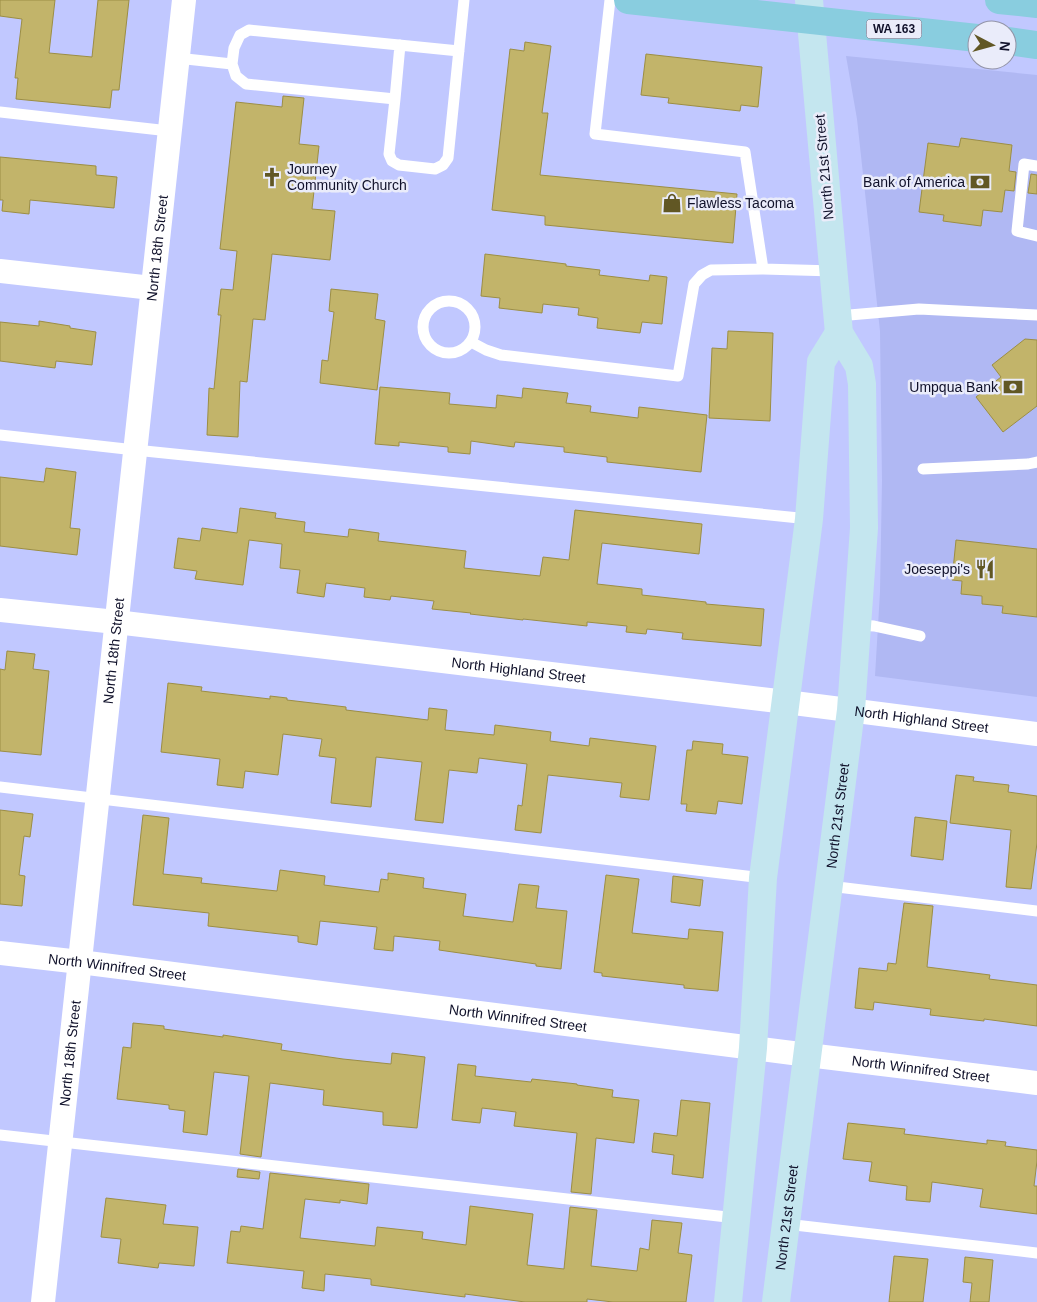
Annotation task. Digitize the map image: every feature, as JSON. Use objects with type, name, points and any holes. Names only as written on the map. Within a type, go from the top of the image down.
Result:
[{"type":"main road","name":"WA 163","points":[[628,0],[810,10],[967,36]]},
{"type":"main road","name":"North 21st Street","points":[[776,1302],[851,710],[864,528],[862,384],[859,366],[839,325],[810,10]]},
{"type":"main road","points":[[1017,42],[1037,44]]},
{"type":"main road","points":[[728,1302],[753,1048],[763,878],[809,519],[821,362],[839,325]]},
{"type":"street","name":"North 18th Street","points":[[43,1302],[184,0]]},
{"type":"street","points":[[0,271],[152,288]]},
{"type":"street","name":"North Highland Street","points":[[0,610],[116,622],[786,702],[1037,734]]},
{"type":"street","name":"North Winnifred Street","points":[[0,953],[1037,1083]]},
{"type":"lane","points":[[400,45],[389,154],[392,161],[399,165],[435,169],[443,165],[448,158],[464,0]]},
{"type":"lane","points":[[610,0],[595,134],[745,152],[763,269]]},
{"type":"lane","points":[[395,99],[246,84],[236,76],[232,64],[234,48],[240,35],[249,30],[459,51]]},
{"type":"lane","points":[[177,58],[232,64]]},
{"type":"lane","points":[[0,112],[170,131]]},
{"type":"lane","points":[[1037,166],[1024,164],[1016,231],[1037,236]]},
{"type":"lane","points":[[471,342],[501,355],[678,376],[694,284],[702,275],[711,270],[834,271]]},
{"type":"lane","points":[[451,301],[460,303],[468,308],[475,324],[475,334],[471,342],[456,352],[438,351],[425,339],[423,330],[427,312],[442,302],[451,301]]},
{"type":"lane","points":[[839,325],[919,309],[1037,316]]},
{"type":"lane","points":[[0,435],[809,519]]},
{"type":"lane","points":[[924,469],[1037,462]]},
{"type":"lane","points":[[858,625],[874,626],[920,636]]},
{"type":"lane","points":[[0,787],[763,878]]},
{"type":"lane","points":[[829,886],[1037,911]]},
{"type":"lane","points":[[0,1134],[737,1218]]},
{"type":"lane","points":[[786,1224],[1037,1253]]},
{"type":"shaded area","points":[[846,56],[967,68],[967,70],[1037,75],[1037,697],[875,676],[880,592],[882,481],[880,331],[857,119]]},
{"type":"building","points":[[0,0],[55,0],[49,53],[92,57],[98,0],[129,0],[119,90],[112,90],[110,108],[16,99],[18,78],[15,78],[22,19],[0,16]]},
{"type":"building","points":[[525,42],[551,46],[542,113],[548,113],[540,175],[737,194],[733,243],[545,225],[545,216],[492,210],[510,49],[524,51]]},
{"type":"building","points":[[646,54],[762,67],[758,107],[741,105],[740,111],[668,103],[669,98],[641,95]]},
{"type":"building","name":"Journey Community Church","points":[[283,96],[304,98],[299,144],[319,146],[312,209],[335,211],[330,260],[272,254],[265,320],[253,319],[247,382],[240,381],[238,437],[207,435],[209,388],[214,389],[221,315],[218,315],[221,289],[233,290],[237,251],[220,249],[236,102],[282,107]]},
{"type":"building","name":"Bank of America","points":[[961,138],[1012,145],[1009,171],[1016,172],[1014,191],[1005,190],[1002,212],[983,210],[981,226],[943,221],[944,215],[919,212],[928,143],[959,147]]},
{"type":"building","points":[[0,157],[96,166],[96,175],[117,177],[114,208],[30,200],[29,214],[2,211],[3,200],[0,200]]},
{"type":"building","points":[[1031,174],[1037,175],[1037,194],[1028,193]]},
{"type":"building","points":[[485,254],[600,270],[599,275],[649,281],[650,275],[667,277],[662,324],[642,322],[640,333],[597,328],[598,318],[578,315],[579,308],[543,304],[542,313],[499,308],[500,298],[481,296]]},
{"type":"building","points":[[331,289],[378,294],[375,319],[385,321],[377,390],[320,383],[322,360],[328,361],[334,312],[329,311]]},
{"type":"building","points":[[39,321],[96,332],[92,365],[56,361],[55,368],[0,361],[0,322],[39,326]]},
{"type":"building","points":[[728,331],[773,333],[770,421],[709,418],[712,348],[727,349]]},
{"type":"building","name":"Umpqua Bank","points":[[1025,339],[1037,340],[1037,406],[1003,432],[976,397],[1001,377],[992,365]]},
{"type":"building","points":[[380,387],[450,393],[449,404],[496,408],[497,395],[522,398],[523,388],[568,393],[566,403],[591,406],[590,412],[638,418],[639,407],[707,415],[701,472],[607,462],[607,457],[564,452],[564,447],[515,442],[514,447],[471,441],[470,454],[448,452],[448,447],[399,442],[399,446],[375,444]]},
{"type":"building","points":[[46,468],[76,472],[70,528],[80,529],[77,555],[0,546],[0,477],[44,482]]},
{"type":"building","points":[[240,508],[276,513],[275,518],[305,522],[304,532],[348,537],[349,529],[379,533],[378,541],[466,551],[464,568],[540,576],[543,557],[569,560],[575,510],[702,524],[699,554],[602,543],[597,584],[642,589],[642,595],[706,602],[706,604],[764,609],[761,646],[682,639],[683,633],[647,629],[646,634],[626,632],[627,626],[587,622],[587,626],[432,609],[434,601],[391,596],[390,600],[364,597],[365,588],[326,583],[324,597],[297,593],[300,570],[280,568],[282,544],[249,540],[243,585],[195,579],[197,571],[174,568],[178,538],[200,541],[202,528],[237,533]]},
{"type":"building","points":[[956,540],[1037,549],[1037,617],[1002,613],[1003,606],[982,604],[982,596],[961,594],[962,581],[952,580]]},
{"type":"building","points":[[7,651],[35,654],[33,669],[49,671],[41,755],[0,751],[0,669],[5,670]]},
{"type":"building","points":[[168,683],[202,687],[201,691],[270,699],[270,696],[287,698],[287,700],[346,707],[346,710],[428,720],[429,708],[447,710],[445,730],[494,735],[495,725],[551,732],[550,741],[589,746],[590,738],[656,746],[649,800],[620,797],[622,783],[548,775],[541,833],[515,830],[518,805],[522,806],[527,764],[479,758],[477,773],[449,770],[443,823],[415,820],[422,762],[376,757],[371,807],[331,803],[336,758],[319,756],[322,739],[283,734],[278,775],[245,771],[243,788],[217,785],[220,759],[161,752]]},
{"type":"building","points":[[693,741],[723,744],[722,754],[748,757],[742,804],[718,801],[716,814],[686,811],[687,804],[681,804],[687,750],[692,750]]},
{"type":"building","points":[[956,775],[974,777],[973,781],[1009,785],[1008,792],[1037,796],[1037,843],[1031,889],[1006,887],[1011,830],[950,823]]},
{"type":"building","points":[[0,810],[33,814],[30,837],[24,836],[19,875],[25,876],[22,906],[0,904]]},
{"type":"building","points":[[143,815],[169,818],[163,874],[202,878],[201,883],[277,891],[280,870],[325,876],[324,885],[379,892],[381,879],[388,880],[388,873],[424,878],[423,888],[466,894],[463,916],[513,922],[519,884],[539,886],[536,908],[567,911],[561,969],[439,950],[440,941],[394,936],[393,951],[374,949],[377,927],[320,921],[317,945],[298,942],[298,936],[208,926],[209,913],[133,905]]},
{"type":"building","points":[[915,817],[947,821],[943,860],[911,856]]},
{"type":"building","points":[[606,875],[639,879],[632,933],[688,939],[689,929],[723,932],[718,991],[684,988],[684,985],[602,976],[602,973],[594,972]]},
{"type":"building","points":[[673,876],[703,880],[700,906],[671,902]]},
{"type":"building","points":[[904,903],[933,906],[927,967],[990,975],[989,979],[1037,985],[1037,1026],[984,1019],[984,1021],[930,1015],[931,1009],[874,1002],[873,1010],[855,1008],[859,968],[887,971],[888,963],[896,964]]},
{"type":"building","points":[[133,1023],[164,1026],[164,1029],[282,1044],[281,1050],[343,1059],[391,1064],[392,1053],[425,1057],[417,1128],[383,1125],[383,1112],[323,1105],[324,1090],[270,1083],[261,1157],[240,1154],[249,1076],[214,1072],[207,1135],[183,1132],[185,1111],[169,1109],[169,1105],[117,1099],[123,1047],[131,1048]]},
{"type":"building","points":[[458,1064],[476,1066],[475,1076],[531,1082],[532,1079],[577,1084],[613,1090],[612,1097],[639,1100],[634,1143],[596,1138],[591,1194],[571,1192],[577,1133],[514,1126],[516,1112],[482,1108],[480,1123],[452,1120]]},
{"type":"building","points":[[681,1100],[710,1103],[703,1178],[672,1174],[674,1155],[652,1152],[654,1133],[677,1136]]},
{"type":"building","points":[[848,1123],[905,1129],[904,1134],[987,1144],[987,1140],[1006,1142],[1005,1146],[1037,1150],[1034,1186],[1037,1186],[1037,1214],[980,1207],[983,1189],[932,1182],[930,1202],[906,1200],[907,1186],[869,1181],[872,1162],[843,1159]]},
{"type":"building","points":[[238,1169],[260,1172],[259,1179],[237,1177]]},
{"type":"building","points":[[270,1173],[369,1184],[367,1204],[340,1200],[340,1203],[305,1199],[300,1238],[375,1246],[377,1227],[423,1232],[422,1239],[466,1245],[470,1206],[533,1214],[527,1265],[564,1269],[570,1207],[597,1210],[591,1266],[637,1271],[640,1248],[649,1250],[652,1220],[682,1223],[678,1253],[692,1255],[686,1302],[613,1302],[587,1299],[587,1302],[525,1302],[465,1294],[465,1297],[371,1285],[371,1279],[325,1274],[324,1291],[302,1288],[304,1271],[227,1263],[231,1231],[240,1232],[241,1226],[263,1229]]},
{"type":"building","points":[[106,1198],[166,1205],[163,1224],[198,1227],[194,1266],[159,1263],[158,1268],[118,1263],[121,1239],[101,1237]]},
{"type":"building","points":[[894,1256],[928,1259],[923,1302],[889,1302]]},
{"type":"building","points":[[965,1257],[993,1260],[989,1302],[970,1302],[972,1283],[963,1282]]},
{"type":"place","name":"Journey Community Church","points":[[272,177]]},
{"type":"place","name":"Bank of America","points":[[980,182]]},
{"type":"place","name":"Flawless Tacoma","points":[[672,203]]},
{"type":"place","name":"Umpqua Bank","points":[[1013,387]]},
{"type":"place","name":"Joeseppi's","points":[[985,569]]}]
